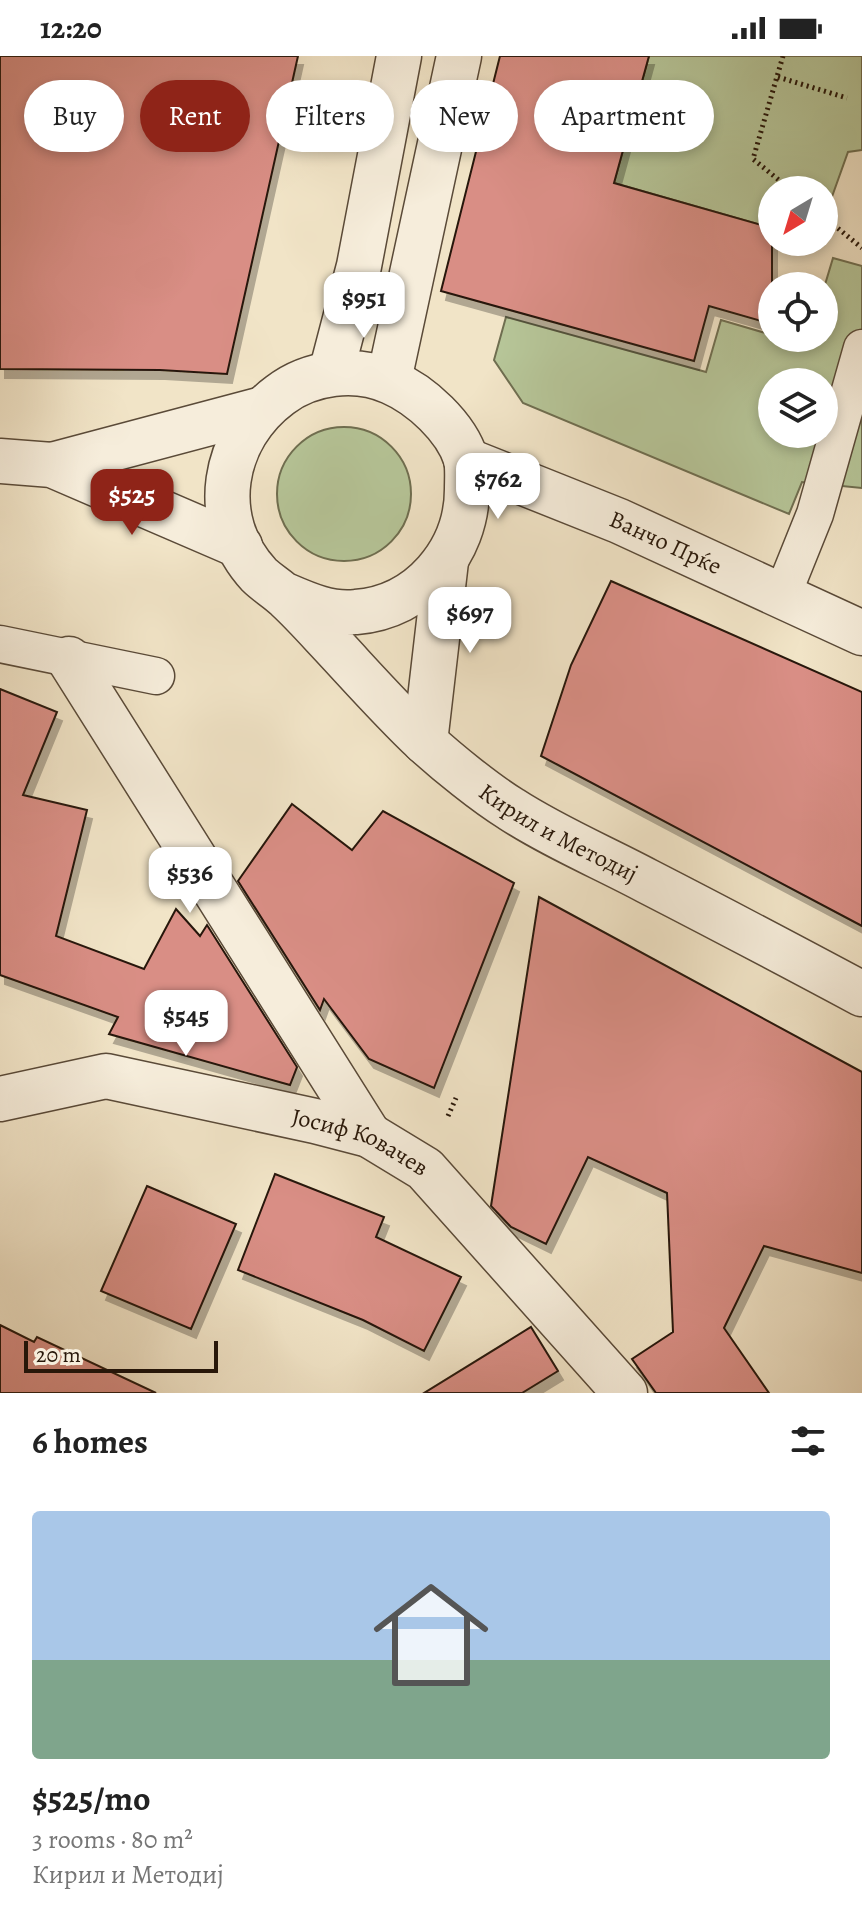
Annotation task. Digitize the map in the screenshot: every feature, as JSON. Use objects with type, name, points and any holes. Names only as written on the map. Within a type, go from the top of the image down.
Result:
[{"type":"street","points":[[331,373],[359,266],[399,56]]},
{"type":"street","points":[[389,380],[459,56]]},
{"type":"street","points":[[331,373],[360,373],[389,380],[419,397],[448,426],[466,460],[467,501],[461,532],[446,561],[421,587],[390,605],[354,613],[318,609],[285,595],[258,575],[240,546],[228,511],[228,475],[239,440],[259,410],[291,386],[331,373]]},
{"type":"street","points":[[52,465],[259,410]]},
{"type":"street","name":"Ванчо Прќе","points":[[466,460],[619,521],[862,633]]},
{"type":"street","points":[[0,461],[52,465],[240,546]]},
{"type":"street","points":[[425,742],[446,561]]},
{"type":"street","name":"Кирил и Методиј","points":[[285,595],[425,742],[510,809],[862,994]]},
{"type":"street","points":[[69,659],[369,1135]]},
{"type":"street","name":"Јосиф Ковачев","points":[[0,1099],[106,1076],[369,1135],[425,1169],[625,1393]]},
{"type":"lane","points":[[782,596],[815,514],[862,348]]},
{"type":"lane","points":[[0,644],[156,676]]},
{"type":"path","points":[[774,176],[753,159],[783,56]]},
{"type":"path","points":[[778,77],[847,98]]},
{"type":"path","points":[[838,228],[862,248]]},
{"type":"green space","points":[[649,56],[862,56],[862,150],[848,152],[838,180],[838,176],[758,176],[758,224],[614,183],[623,152],[714,152],[714,80],[642,80]]},
{"type":"green space","points":[[833,258],[862,266],[862,488],[802,482],[789,514],[523,403],[494,360],[506,317],[706,372],[721,320],[758,331],[758,352],[838,352],[838,272],[829,272]]},
{"type":"green space","points":[[344,427],[370,432],[392,446],[406,468],[411,494],[406,520],[392,542],[370,556],[344,561],[318,556],[296,542],[282,520],[277,494],[282,468],[296,446],[318,432]]},
{"type":"building","points":[[0,56],[298,56],[293,80],[266,80],[266,152],[277,152],[227,374],[160,370],[0,369]]},
{"type":"building","points":[[500,56],[649,56],[642,80],[534,80],[534,152],[623,152],[614,183],[758,224],[758,256],[772,256],[772,272],[758,272],[758,320],[709,306],[694,361],[441,291],[476,152],[518,152],[518,80],[494,80]]},
{"type":"building","points":[[611,581],[862,692],[862,926],[541,756],[571,665]]},
{"type":"building","points":[[0,689],[57,712],[23,795],[87,810],[56,936],[144,969],[176,909],[200,936],[207,925],[297,1067],[290,1085],[109,1034],[118,1017],[0,975]]},
{"type":"building","points":[[292,804],[352,850],[383,811],[514,883],[434,1088],[369,1059],[324,999],[320,1010],[238,881]]},
{"type":"building","points":[[539,897],[862,1072],[862,1273],[764,1246],[724,1328],[769,1393],[656,1393],[632,1359],[673,1332],[667,1193],[588,1157],[546,1244],[511,1227],[491,1206]]},
{"type":"building","points":[[275,1174],[384,1217],[376,1237],[461,1277],[424,1351],[363,1320],[238,1270]]},
{"type":"building","points":[[147,1186],[236,1224],[191,1329],[101,1291]]},
{"type":"building","points":[[0,1325],[34,1342],[37,1337],[156,1393],[0,1393]]},
{"type":"building","points":[[531,1327],[558,1371],[522,1393],[424,1393]]}]
